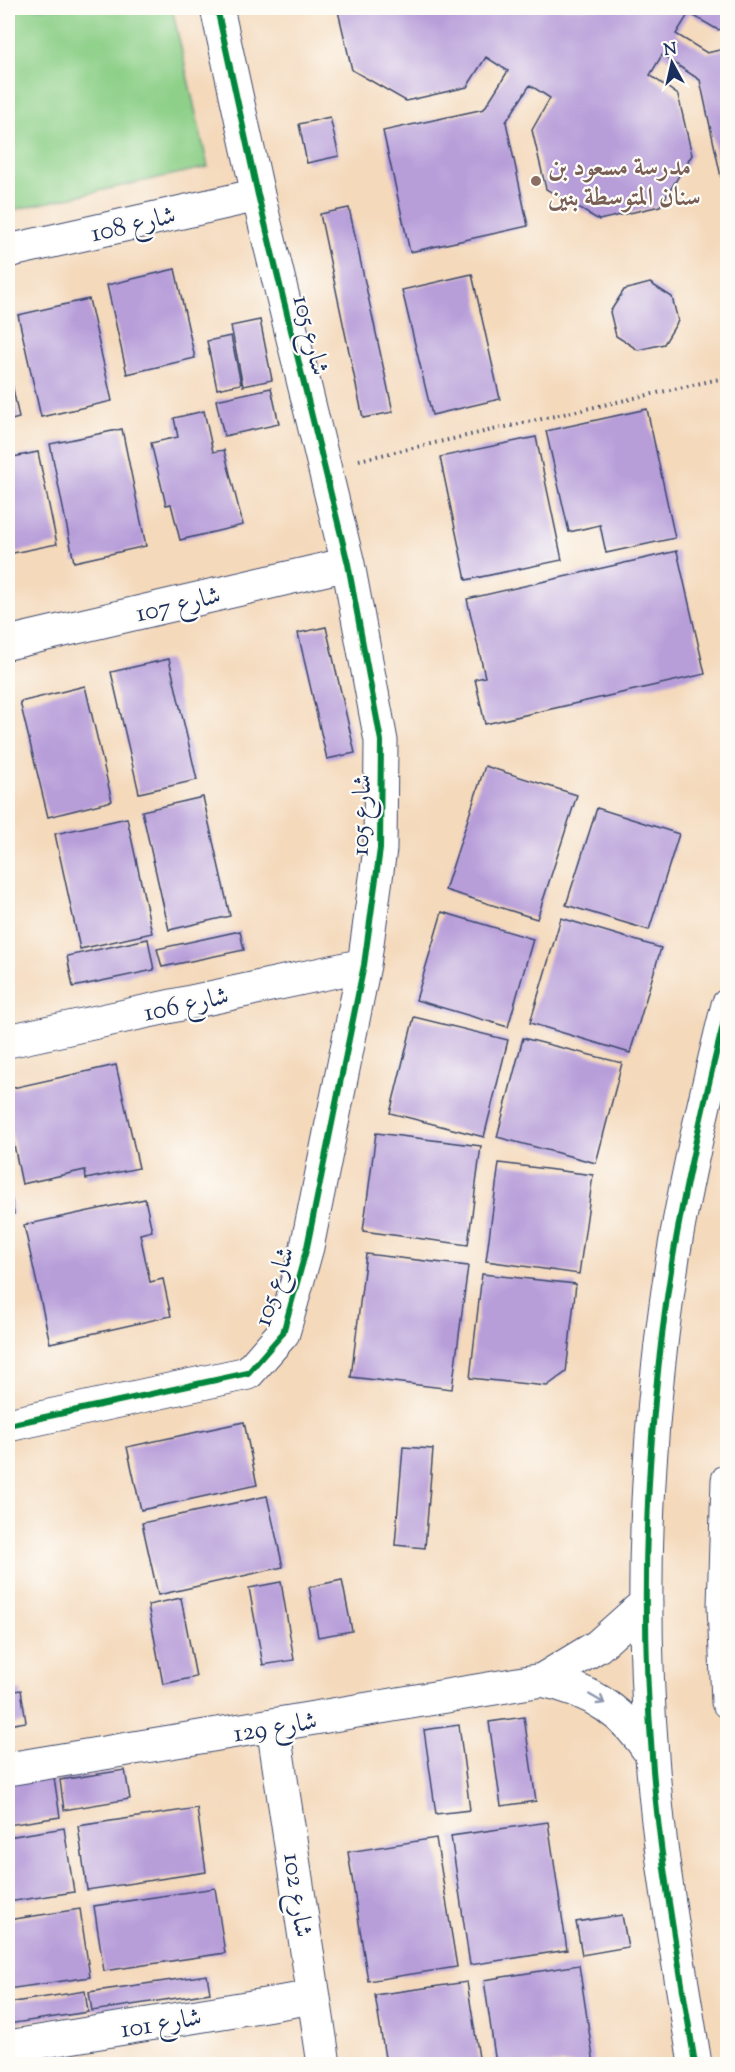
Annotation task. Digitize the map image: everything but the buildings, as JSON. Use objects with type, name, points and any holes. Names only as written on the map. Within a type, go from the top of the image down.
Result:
[{"type":"street","name":"شارع 105","points":[[8,1425],[248,1373],[283,1333],[307,1247],[364,964],[381,849],[381,741],[348,564],[258,195],[217,8]]},
{"type":"street","name":"شارع 108","points":[[8,251],[258,195]]},
{"type":"street","name":"شارع 107","points":[[8,643],[348,564]]},
{"type":"street","name":"شارع 106","points":[[8,1041],[364,964]]},
{"type":"street","points":[[695,2064],[660,1833],[652,1755],[646,1603],[649,1491],[660,1352],[689,1169],[728,1005]]},
{"type":"street","points":[[728,1480],[726,1561],[728,1702]]},
{"type":"street","name":"شارع 129","points":[[8,1769],[542,1680],[598,1646],[646,1603]]},
{"type":"street","name":"شارع 129","points":[[542,1680],[587,1693],[606,1704],[625,1719],[652,1755]]},
{"type":"street","name":"شارع 102","points":[[273,1726],[324,2064]]},
{"type":"street","name":"شارع 101","points":[[8,2047],[314,1997]]},
{"type":"path","points":[[325,468],[728,377]]},
{"type":"green space","points":[[8,8],[172,8],[208,167],[8,211]]},
{"type":"cycle path","points":[[8,1425],[248,1373],[283,1333],[307,1247],[364,965],[380,849],[381,741],[348,564],[258,195],[217,8]]},
{"type":"cycle path","points":[[695,2064],[670,1910],[655,1795],[648,1694],[646,1569],[657,1381],[673,1257],[698,1131],[728,1005]]},
{"type":"place","name":"مدرسة مسعود بن سنان المتوسطة بنين","points":[[536,181]]}]
